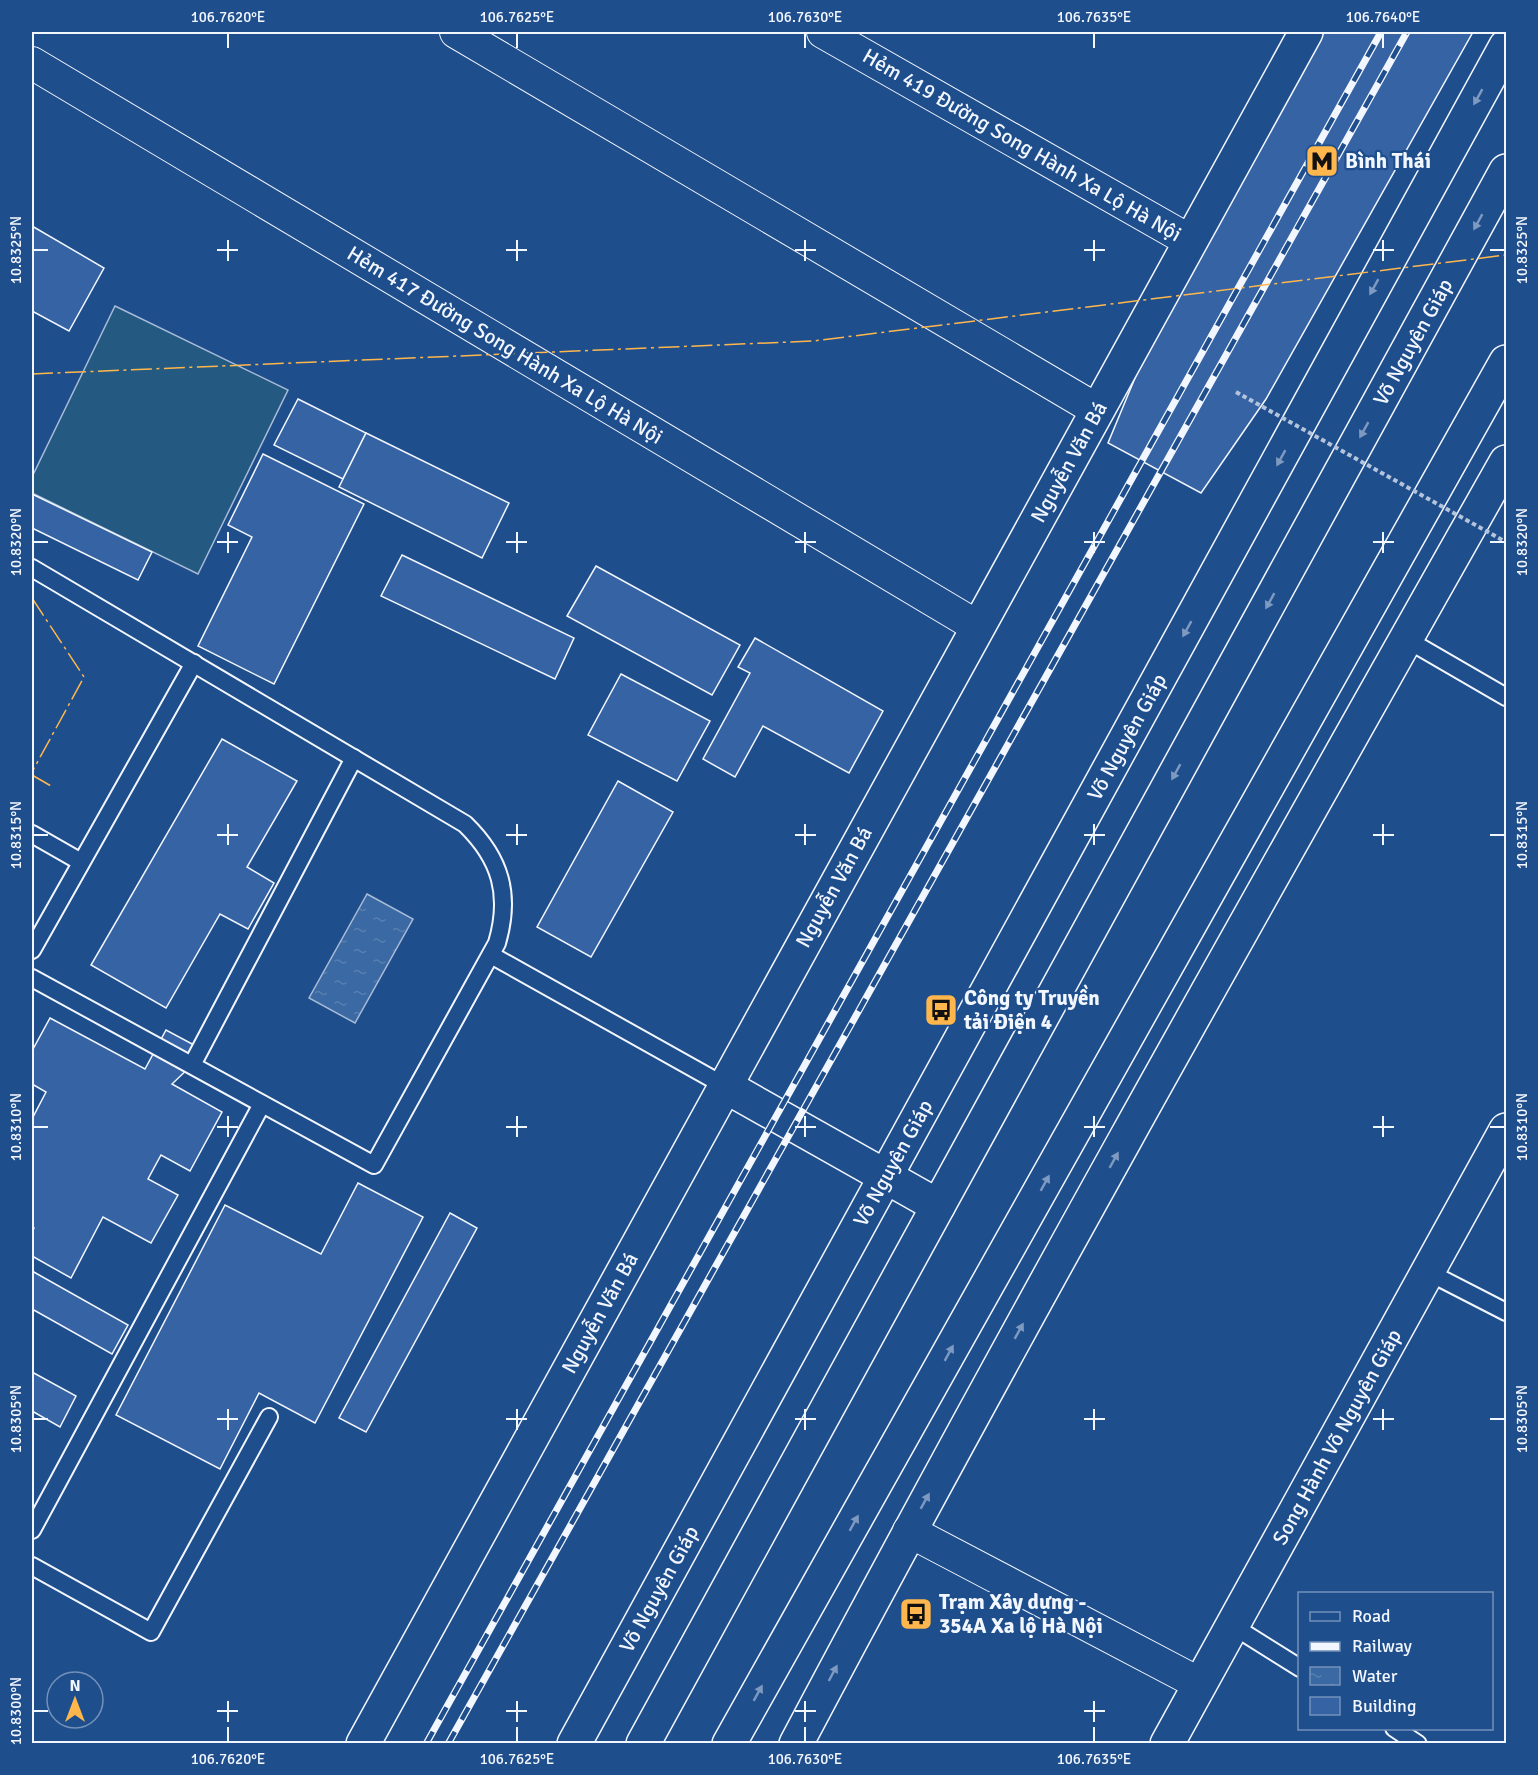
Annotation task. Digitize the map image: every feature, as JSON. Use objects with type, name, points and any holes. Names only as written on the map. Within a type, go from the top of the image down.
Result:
[{"type":"main road","name":"Nguyễn Văn Bá","points":[[363,1743],[1305,32]]},
{"type":"main road","name":"Võ Nguyên Giáp","points":[[574,1743],[1506,46]]},
{"type":"main road","name":"Võ Nguyên Giáp","points":[[643,1743],[1506,171]]},
{"type":"main road","points":[[729,1743],[1506,362]]},
{"type":"main road","points":[[796,1743],[909,1531],[1153,1088],[1506,462]]},
{"type":"main road","points":[[724,1086],[938,1206]]},
{"type":"main road","name":"Song Hành Võ Nguyên Giáp","points":[[1167,1743],[1506,1130]]},
{"type":"street","points":[[456,32],[1097,410]]},
{"type":"street","name":"Hẻm 419 Đường Song Hành Xa Lộ Hà Nội","points":[[823,32],[1190,241]]},
{"type":"street","name":"Hẻm 417 Đường Song Hành Xa Lộ Hà Nội","points":[[32,63],[978,627]]},
{"type":"street","points":[[909,1531],[1200,1684]]},
{"type":"lane","points":[[32,568],[465,824],[479,837],[490,853],[503,888],[504,906],[503,925],[498,943],[374,1165],[32,978]]},
{"type":"lane","points":[[1406,639],[1506,697]]},
{"type":"lane","points":[[32,950],[194,663]]},
{"type":"lane","points":[[192,1065],[354,758]]},
{"type":"lane","points":[[32,834],[81,862]]},
{"type":"lane","points":[[490,955],[724,1086]]},
{"type":"lane","points":[[32,1530],[262,1104]]},
{"type":"lane","points":[[1428,1272],[1506,1312]]},
{"type":"lane","points":[[32,1566],[151,1632],[269,1417]]},
{"type":"lane","points":[[1233,1626],[1298,1667]]},
{"type":"lane","points":[[1397,1730],[1418,1743]]},
{"type":"path","points":[[1236,392],[1506,542]]},
{"type":"shaded area","points":[[115,306],[288,390],[198,574],[32,493],[32,477]]},
{"type":"water","points":[[367,894],[413,919],[355,1023],[309,998]]},
{"type":"building","points":[[1324,32],[1473,32],[1266,399],[1201,493],[1108,443],[1152,337]]},
{"type":"building","points":[[32,226],[104,268],[69,331],[32,311]]},
{"type":"building","points":[[298,399],[366,433],[343,479],[274,445]]},
{"type":"building","points":[[366,433],[509,503],[482,558],[339,487]]},
{"type":"building","points":[[263,454],[364,504],[274,684],[198,646],[252,537],[228,525]]},
{"type":"building","points":[[32,494],[152,552],[138,580],[32,528]]},
{"type":"building","points":[[402,555],[574,638],[555,679],[381,596]]},
{"type":"building","points":[[596,566],[740,645],[712,695],[567,616]]},
{"type":"building","points":[[755,638],[883,711],[849,773],[763,726],[735,777],[703,759],[750,673],[738,667]]},
{"type":"building","points":[[621,674],[710,721],[677,781],[588,735]]},
{"type":"building","points":[[222,739],[297,781],[247,867],[274,883],[248,929],[220,914],[166,1008],[91,965]]},
{"type":"building","points":[[618,781],[673,812],[591,957],[537,927]]},
{"type":"building","points":[[50,1018],[145,1069],[166,1030],[194,1045],[192,1065],[172,1084],[222,1112],[190,1171],[161,1155],[148,1179],[178,1195],[151,1243],[103,1217],[71,1278],[32,1256],[34,1228],[32,1227],[32,1119],[46,1092],[32,1084],[32,1051]]},
{"type":"building","points":[[358,1183],[423,1217],[315,1423],[259,1393],[220,1469],[116,1415],[225,1205],[321,1254]]},
{"type":"building","points":[[450,1213],[477,1228],[366,1432],[339,1418]]},
{"type":"building","points":[[32,1271],[128,1325],[112,1354],[32,1309]]},
{"type":"building","points":[[32,1372],[76,1396],[60,1427],[32,1411]]},
{"type":"railway","points":[[426,1744],[1381,32]]},
{"type":"railway","points":[[448,1744],[1407,32]]},
{"type":"power","points":[[32,374],[813,341],[1506,255]]},
{"type":"power","points":[[32,598],[84,677],[32,772]]},
{"type":"power","points":[[32,775],[51,786]]},
{"type":"place","name":"Bình Thái","points":[[1322,161]]},
{"type":"place","name":"Công ty Truyền tải Điện 4","points":[[941,1010]]},
{"type":"place","name":"Trạm Xây dựng - 354A Xa lộ Hà Nội","points":[[916,1614]]}]
